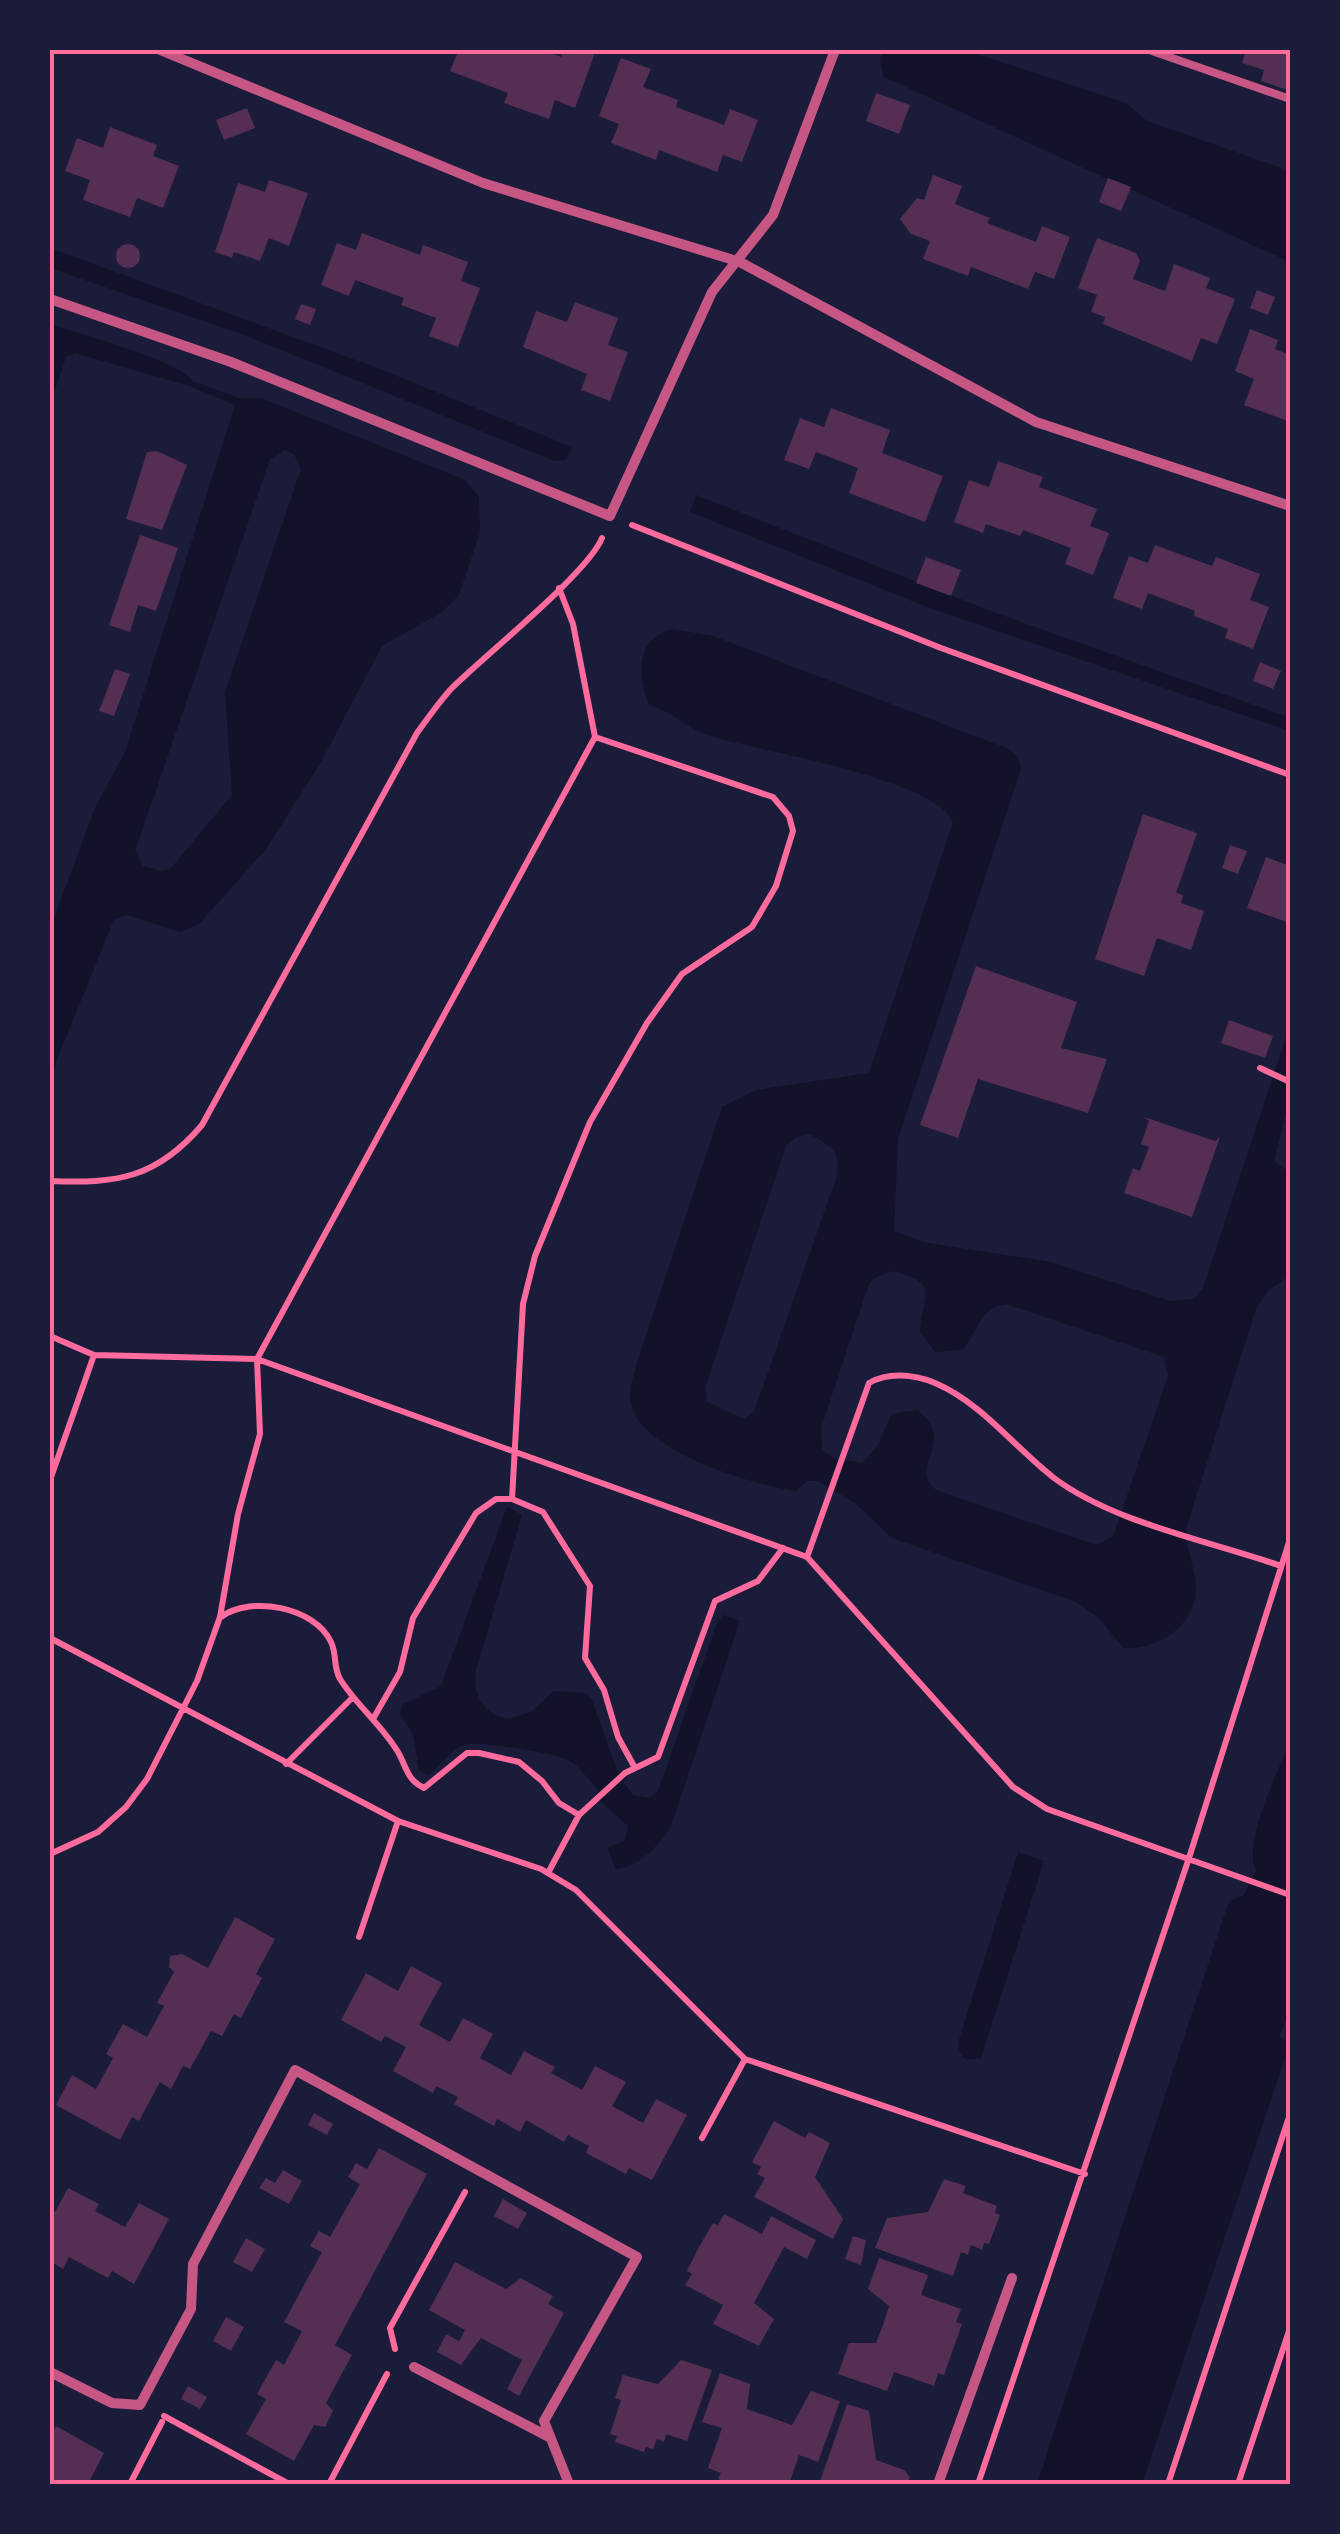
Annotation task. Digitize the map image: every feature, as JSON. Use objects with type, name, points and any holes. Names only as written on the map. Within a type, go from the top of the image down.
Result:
[{"type":"street","points":[[160,50],[483,182],[740,262],[1036,422],[1290,506]]},
{"type":"street","points":[[50,299],[230,362],[610,516],[712,292],[740,262],[773,214],[835,50]]},
{"type":"street","points":[[50,2372],[112,2403],[140,2405],[191,2309],[193,2264],[295,2070],[637,2257],[544,2421],[569,2484]]},
{"type":"street","points":[[938,2484],[1012,2278]]},
{"type":"street","points":[[414,2367],[550,2437]]},
{"type":"lane","points":[[1148,50],[1290,98]]},
{"type":"path","points":[[50,1181],[105,1182],[147,1172],[179,1152],[202,1125],[417,733],[448,692],[598,548],[610,516],[941,648],[1290,774]]},
{"type":"path","points":[[50,1854],[98,1832],[126,1807],[147,1778],[182,1708],[220,1618],[231,1544],[260,1434],[257,1359],[595,737],[573,624],[559,588]]},
{"type":"path","points":[[512,1499],[523,1304],[535,1256],[590,1122],[617,1070],[682,974],[752,927],[776,886],[793,831],[789,816],[772,798],[595,737]]},
{"type":"path","points":[[1260,1068],[1290,1082]]},
{"type":"path","points":[[50,1336],[94,1355],[257,1359],[807,1558],[1014,1788],[1047,1809],[1290,1895]]},
{"type":"path","points":[[50,1480],[94,1355]]},
{"type":"path","points":[[807,1558],[869,1383],[882,1376],[903,1376],[934,1383],[977,1410],[1054,1478],[1106,1508],[1281,1566]]},
{"type":"path","points":[[373,1719],[400,1672],[413,1618],[476,1513],[496,1499],[512,1499],[543,1512],[590,1586],[586,1658],[604,1690],[618,1737],[635,1768]]},
{"type":"path","points":[[978,2484],[1085,2174],[1290,1539]]},
{"type":"path","points":[[548,1873],[579,1815],[600,1800],[625,1773],[658,1757],[714,1601],[758,1580],[784,1548]]},
{"type":"path","points":[[220,1618],[230,1610],[256,1608],[298,1614],[332,1643],[334,1665],[353,1697],[400,1755],[412,1782],[424,1788],[467,1753],[478,1753],[519,1762],[568,1811],[579,1815]]},
{"type":"path","points":[[50,1638],[398,1821],[548,1873],[576,1890],[745,2059],[1085,2174]]},
{"type":"path","points":[[286,1764],[353,1697]]},
{"type":"path","points":[[358,1937],[398,1821]]},
{"type":"path","points":[[702,2138],[745,2059]]},
{"type":"path","points":[[1168,2484],[1290,2114]]},
{"type":"path","points":[[329,2484],[396,2356],[390,2328],[478,2170]]},
{"type":"path","points":[[1238,2484],[1290,2328]]},
{"type":"path","points":[[140,2405],[289,2484]]},
{"type":"path","points":[[130,2484],[165,2417]]},
{"type":"shaded area","points":[[883,50],[965,50],[1126,103],[1147,121],[1290,171],[1290,262],[884,77],[880,60]]},
{"type":"shaded area","points":[[50,248],[372,366],[572,447],[566,460],[555,461],[244,335],[50,268]]},
{"type":"shaded area","points":[[50,324],[150,357],[192,381],[239,398],[261,398],[465,480],[479,497],[480,532],[459,595],[442,612],[382,646],[321,762],[266,849],[199,924],[180,932],[127,915],[114,919],[50,1077],[50,929],[95,808],[125,752],[235,405],[190,386],[75,353],[66,357],[50,405]],"holes":[[[285,450],[294,454],[301,469],[225,692],[232,795],[171,868],[162,871],[143,866],[135,851],[270,459]]]},
{"type":"shaded area","points":[[696,495],[996,613],[1290,718],[1290,731],[927,607],[690,512]]},
{"type":"shaded area","points":[[672,629],[713,636],[1009,749],[1018,757],[1021,769],[898,1139],[894,1231],[922,1242],[1051,1262],[1170,1301],[1194,1299],[1203,1288],[1290,1025],[1290,1096],[1274,1161],[1290,1173],[1290,1275],[1268,1291],[1256,1309],[1187,1525],[1195,1580],[1192,1609],[1176,1630],[1164,1638],[1123,1648],[1099,1618],[1076,1602],[892,1538],[855,1503],[818,1481],[807,1481],[796,1491],[727,1473],[676,1451],[639,1422],[630,1389],[722,1107],[756,1090],[869,1073],[953,822],[940,807],[915,792],[842,768],[710,736],[649,705],[642,682],[642,659],[660,634]],"holes":[[[809,1134],[836,1154],[837,1176],[754,1412],[744,1419],[707,1402],[705,1388],[786,1146],[796,1137]],[[893,1271],[924,1286],[920,1332],[935,1352],[962,1350],[984,1316],[1006,1304],[1164,1357],[1168,1376],[1113,1537],[1096,1545],[936,1490],[926,1472],[933,1432],[929,1421],[917,1410],[892,1414],[877,1447],[862,1463],[833,1458],[822,1450],[821,1428],[868,1286],[874,1278]]]},
{"type":"shaded area","points":[[507,1507],[522,1515],[476,1670],[481,1702],[492,1713],[508,1719],[531,1712],[554,1691],[586,1693],[618,1773],[622,1770],[628,1776],[623,1782],[633,1795],[649,1798],[658,1791],[717,1623],[723,1615],[740,1621],[670,1829],[647,1855],[625,1867],[616,1869],[607,1848],[625,1841],[628,1826],[596,1797],[600,1793],[571,1762],[532,1751],[471,1744],[453,1751],[428,1775],[419,1770],[413,1734],[400,1714],[403,1704],[441,1686]]},
{"type":"shaded area","points":[[1290,1741],[1290,2009],[1279,2037],[1290,2043],[1142,2484],[1037,2484],[1229,1901],[1244,1895],[1256,1870],[1253,1858],[1258,1825]]},
{"type":"shaded area","points":[[1018,1852],[1044,1861],[981,2058],[966,2060],[958,2050],[959,2040]]},
{"type":"building","points":[[446,50],[544,50],[561,57],[563,50],[596,50],[575,108],[555,100],[549,119],[504,103],[508,93],[450,71],[457,54]]},
{"type":"building","points":[[1246,50],[1290,50],[1290,91],[1261,81],[1264,70],[1242,63]]},
{"type":"building","points":[[621,58],[651,69],[643,87],[678,100],[676,107],[724,125],[730,109],[758,120],[742,162],[723,155],[717,172],[659,150],[656,160],[611,143],[619,124],[599,116]]},
{"type":"building","points":[[876,93],[910,105],[899,134],[866,121]]},
{"type":"building","points":[[247,108],[255,128],[224,140],[216,120]]},
{"type":"building","points":[[110,127],[157,145],[153,156],[179,166],[163,208],[137,198],[130,217],[83,200],[90,180],[65,171],[77,138],[103,148]]},
{"type":"building","points":[[933,175],[962,186],[955,204],[990,218],[987,223],[1036,242],[1042,226],[1070,237],[1054,279],[1035,272],[1028,289],[971,267],[968,276],[923,259],[930,241],[911,234],[900,219],[917,198],[924,200]]},
{"type":"building","points":[[1108,178],[1131,187],[1121,211],[1099,202]]},
{"type":"building","points":[[269,180],[308,193],[289,246],[269,238],[260,261],[234,252],[232,258],[215,252],[238,183],[265,192]]},
{"type":"building","points":[[362,233],[420,255],[423,245],[468,262],[461,281],[480,288],[458,347],[429,336],[436,318],[401,305],[404,298],[355,280],[349,296],[321,285],[337,243],[356,250]]},
{"type":"building","points":[[1097,238],[1136,253],[1140,261],[1133,279],[1165,291],[1174,264],[1210,278],[1206,288],[1235,299],[1217,344],[1201,338],[1192,361],[1103,324],[1105,317],[1091,312],[1097,295],[1078,288]]},
{"type":"building","points":[[128,244],[140,256],[128,268],[116,256]]},
{"type":"building","points":[[1257,290],[1275,297],[1268,315],[1250,308]]},
{"type":"building","points":[[575,302],[618,318],[608,345],[628,352],[610,401],[581,390],[587,374],[523,347],[536,311],[567,322]]},
{"type":"building","points":[[301,304],[316,309],[310,325],[295,319]]},
{"type":"building","points":[[1250,329],[1278,340],[1275,349],[1290,355],[1288,421],[1244,405],[1254,379],[1235,371]]},
{"type":"building","points":[[831,408],[890,430],[882,453],[943,476],[925,522],[849,493],[858,468],[816,452],[809,469],[784,460],[800,418],[824,427]]},
{"type":"building","points":[[157,451],[187,465],[162,530],[126,519],[147,452]]},
{"type":"building","points":[[998,461],[1043,477],[1039,487],[1097,509],[1090,526],[1109,533],[1093,575],[1065,564],[1071,548],[1023,530],[1020,536],[986,524],[983,533],[954,522],[969,480],[989,487]]},
{"type":"building","points":[[140,535],[178,548],[156,611],[138,605],[130,632],[109,625]]},
{"type":"building","points":[[1155,545],[1212,566],[1216,557],[1260,574],[1250,600],[1269,607],[1253,649],[1225,638],[1228,629],[1194,616],[1195,611],[1148,593],[1142,609],[1113,598],[1129,556],[1148,563]]},
{"type":"building","points":[[926,557],[961,570],[951,596],[916,583]]},
{"type":"building","points":[[1260,662],[1281,671],[1273,689],[1253,681]]},
{"type":"building","points":[[115,669],[130,674],[114,716],[99,711]]},
{"type":"building","points":[[1143,814],[1197,833],[1176,893],[1183,895],[1181,903],[1204,911],[1191,950],[1157,938],[1144,976],[1095,959]]},
{"type":"building","points":[[1230,845],[1247,851],[1238,874],[1222,868]]},
{"type":"building","points":[[1266,857],[1290,866],[1290,923],[1247,908]]},
{"type":"building","points":[[976,966],[1077,1002],[1061,1048],[1107,1059],[1088,1113],[978,1079],[958,1138],[920,1125]]},
{"type":"building","points":[[1229,1020],[1273,1036],[1265,1058],[1221,1043]]},
{"type":"building","points":[[1144,1117],[1215,1141],[1220,1137],[1192,1217],[1124,1193],[1133,1168],[1140,1171],[1149,1147],[1141,1144],[1149,1121]]},
{"type":"building","points":[[235,1917],[275,1939],[256,1974],[262,1978],[241,2018],[234,2014],[222,2036],[211,2031],[190,2069],[183,2066],[171,2089],[160,2082],[139,2121],[132,2117],[120,2140],[56,2105],[72,2075],[96,2089],[113,2058],[106,2054],[123,2024],[147,2037],[164,2006],[157,2003],[174,1972],[169,1967],[170,1956],[182,1954],[208,1968]]},
{"type":"building","points":[[411,1966],[442,1983],[419,2025],[450,2042],[463,2018],[493,2034],[480,2058],[511,2075],[524,2051],[555,2067],[551,2073],[582,2090],[595,2066],[626,2082],[612,2106],[643,2123],[656,2099],[687,2115],[652,2180],[629,2168],[626,2174],[586,2153],[589,2146],[568,2135],[564,2142],[526,2120],[520,2132],[497,2119],[494,2126],[454,2104],[458,2097],[436,2086],[433,2093],[393,2071],[406,2047],[385,2036],[381,2042],[341,2020],[366,1973],[398,1991]]},
{"type":"building","points":[[314,2113],[333,2124],[327,2135],[308,2125]]},
{"type":"building","points":[[774,2121],[805,2138],[809,2132],[830,2143],[815,2177],[843,2219],[833,2239],[754,2197],[765,2178],[757,2174],[761,2167],[752,2162]]},
{"type":"building","points":[[379,2148],[427,2174],[335,2345],[352,2355],[326,2403],[333,2411],[325,2427],[314,2425],[294,2461],[246,2434],[266,2399],[257,2394],[276,2360],[284,2365],[302,2331],[284,2322],[322,2252],[310,2246],[319,2231],[330,2237],[360,2184],[348,2177],[356,2163],[367,2169]]},
{"type":"building","points":[[283,2170],[302,2181],[289,2204],[259,2188],[266,2178],[275,2183]]},
{"type":"building","points":[[944,2179],[966,2186],[963,2193],[997,2206],[995,2213],[1000,2215],[989,2244],[984,2243],[982,2250],[971,2245],[968,2255],[961,2252],[953,2276],[875,2248],[887,2218],[928,2212]]},
{"type":"building","points":[[68,2188],[99,2204],[95,2211],[125,2227],[139,2203],[169,2219],[134,2284],[112,2271],[108,2278],[69,2257],[63,2269],[50,2261],[50,2209],[55,2212]]},
{"type":"building","points":[[503,2199],[527,2213],[518,2229],[494,2216]]},
{"type":"building","points":[[724,2214],[762,2234],[771,2216],[816,2240],[807,2259],[784,2247],[754,2303],[774,2319],[759,2346],[713,2324],[723,2305],[685,2285],[699,2247],[713,2223],[718,2225]]},
{"type":"building","points":[[853,2236],[866,2240],[861,2265],[845,2259]]},
{"type":"building","points":[[246,2238],[265,2249],[252,2272],[233,2262]]},
{"type":"building","points":[[879,2258],[928,2275],[921,2295],[961,2309],[956,2322],[962,2324],[944,2375],[938,2373],[934,2386],[894,2372],[887,2391],[838,2374],[849,2343],[876,2343],[883,2325],[889,2306],[868,2289]]},
{"type":"building","points":[[455,2262],[506,2289],[521,2278],[553,2296],[548,2304],[564,2313],[519,2396],[507,2389],[522,2360],[481,2338],[461,2365],[437,2352],[446,2334],[459,2341],[465,2330],[429,2310]]},
{"type":"building","points":[[226,2317],[244,2327],[231,2351],[213,2341]]},
{"type":"building","points":[[681,2360],[712,2370],[687,2441],[666,2434],[664,2442],[657,2439],[653,2449],[646,2447],[644,2452],[615,2442],[617,2436],[610,2434],[621,2400],[615,2398],[623,2375],[658,2384]]},
{"type":"building","points":[[720,2373],[750,2384],[747,2409],[792,2425],[811,2391],[840,2401],[818,2462],[799,2455],[789,2484],[734,2484],[718,2479],[721,2473],[708,2468],[722,2428],[702,2422]]},
{"type":"building","points":[[188,2386],[207,2397],[200,2409],[181,2399]]},
{"type":"building","points":[[847,2404],[869,2411],[876,2460],[904,2470],[910,2477],[907,2484],[819,2484]]},
{"type":"building","points":[[56,2426],[104,2453],[88,2484],[50,2484],[50,2437]]}]
